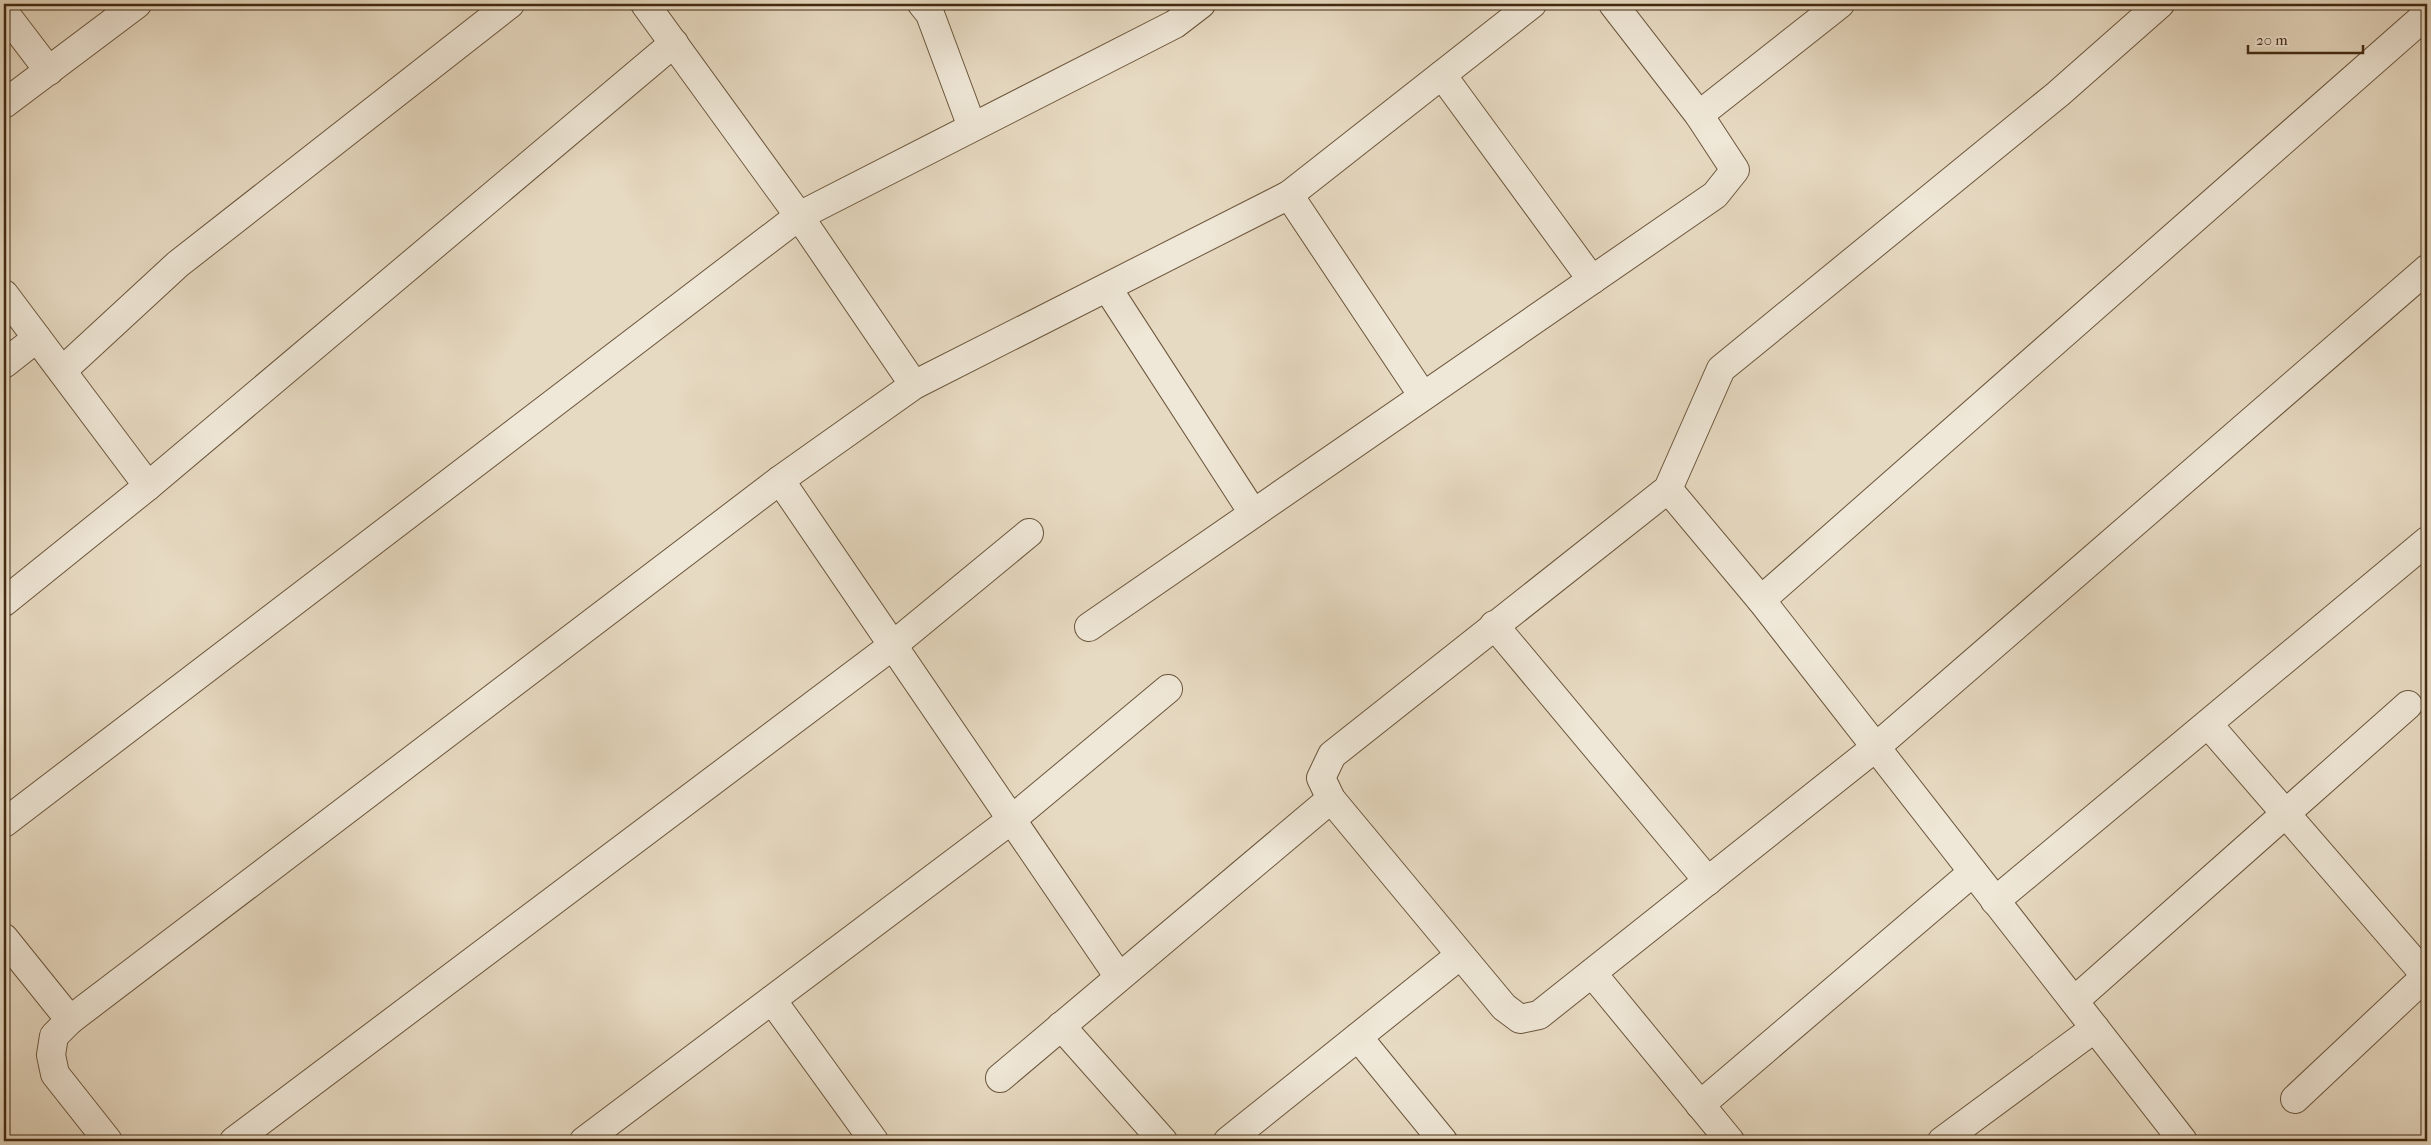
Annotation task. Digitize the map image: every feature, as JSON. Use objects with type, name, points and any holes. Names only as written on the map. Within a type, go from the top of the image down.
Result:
[{"type":"street","points":[[4,104],[137,4]]},
{"type":"street","points":[[62,371],[178,264],[510,4]]},
{"type":"street","points":[[645,4],[799,216],[914,386]]},
{"type":"street","points":[[922,4],[930,14],[972,127]]},
{"type":"street","points":[[4,822],[799,216],[1175,24],[1201,4]]},
{"type":"street","points":[[108,1141],[56,1074],[52,1054],[54,1036],[70,1020],[780,480],[914,386],[1108,289],[1289,195],[1532,4]]},
{"type":"street","points":[[1088,627],[1715,195],[1735,170],[1699,115],[1613,4]]},
{"type":"street","points":[[1699,115],[1840,4]]},
{"type":"street","points":[[2160,4],[2058,94],[1721,370],[1668,489],[1332,755],[1321,778],[1331,799],[1504,1007],[1520,1018],[1539,1015],[1876,747],[2427,269]]},
{"type":"street","points":[[4,12],[49,70]]},
{"type":"street","points":[[1761,600],[2427,14]]},
{"type":"street","points":[[4,602],[148,486],[674,43]]},
{"type":"street","points":[[1442,75],[1592,280]]},
{"type":"street","points":[[1289,195],[1423,396]]},
{"type":"street","points":[[1108,289],[1253,513]]},
{"type":"street","points":[[4,294],[148,486]]},
{"type":"street","points":[[4,364],[37,338]]},
{"type":"street","points":[[780,480],[1119,977]]},
{"type":"street","points":[[1668,489],[1761,600],[2183,1141]]},
{"type":"street","points":[[234,1141],[892,646],[1029,533]]},
{"type":"street","points":[[1996,901],[2427,541]]},
{"type":"street","points":[[1494,625],[1708,881]]},
{"type":"street","points":[[584,1141],[1011,820],[1168,689]]},
{"type":"street","points":[[2074,1001],[2408,705]]},
{"type":"street","points":[[2208,724],[2427,976],[2295,1099]]},
{"type":"street","points":[[1000,1078],[1331,799]]},
{"type":"street","points":[[1700,1105],[1973,872]]},
{"type":"street","points":[[7,949],[70,1020]]},
{"type":"street","points":[[1228,1141],[1460,956]]},
{"type":"street","points":[[1592,973],[1730,1141]]},
{"type":"street","points":[[772,1000],[874,1141]]},
{"type":"street","points":[[1061,1026],[1163,1141]]},
{"type":"street","points":[[1942,1141],[2095,1028]]},
{"type":"street","points":[[1358,1037],[1443,1141]]}]
